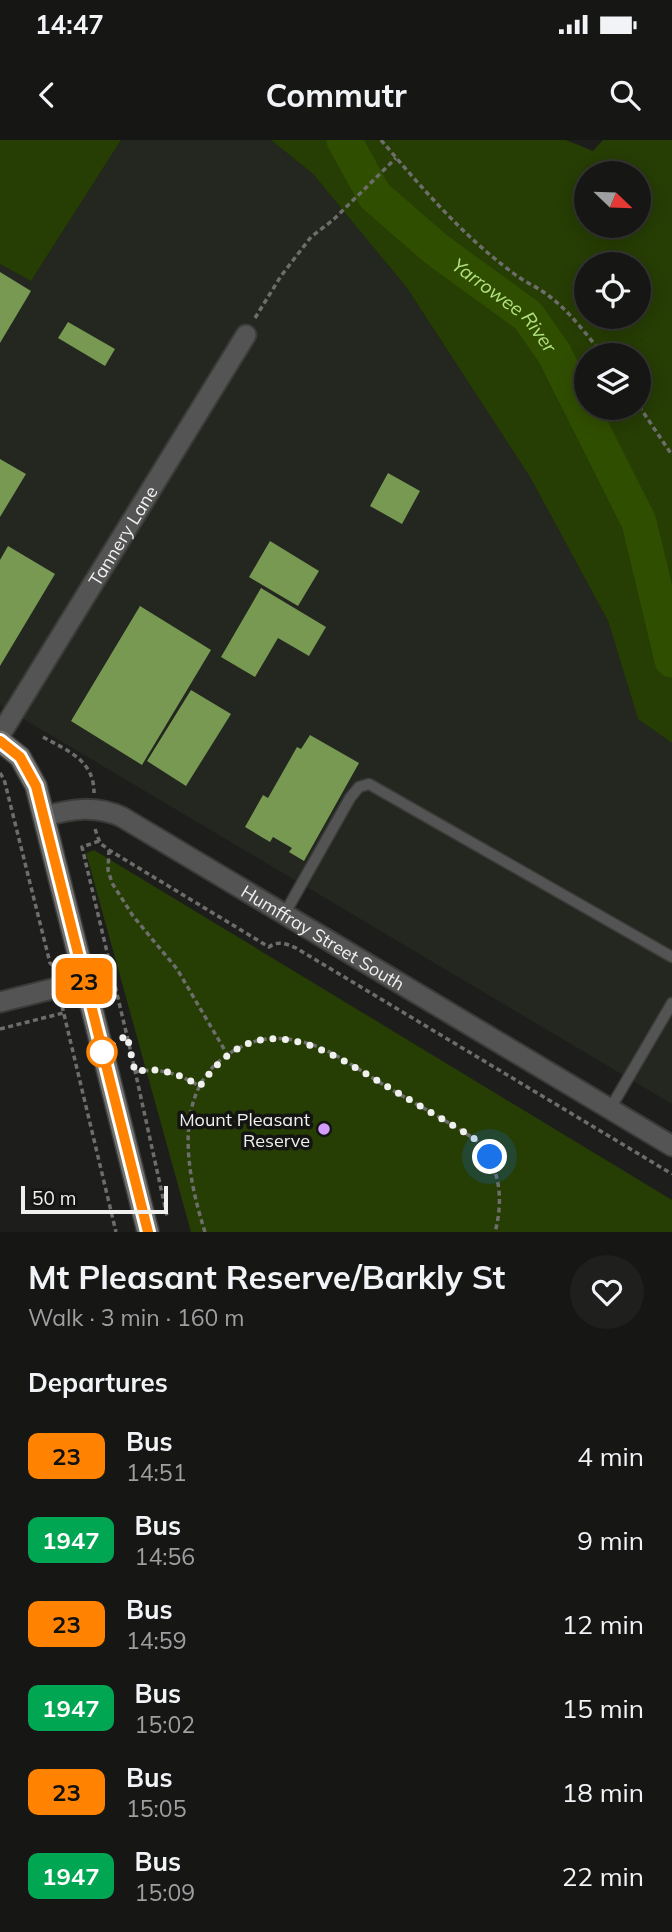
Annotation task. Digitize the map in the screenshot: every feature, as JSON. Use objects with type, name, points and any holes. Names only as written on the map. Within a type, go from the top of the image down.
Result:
[{"type":"main road","points":[[0,741],[26,764],[36,786],[148,1232]]},
{"type":"street","name":"Tannery Lane","points":[[0,735],[246,335]]},
{"type":"street","name":"Humffray Street South","points":[[44,816],[94,808],[122,817],[672,1146]]},
{"type":"street","points":[[0,1002],[84,981]]},
{"type":"lane","points":[[285,914],[351,798],[359,788],[369,784],[672,957]]},
{"type":"lane","points":[[610,1109],[672,1003]]},
{"type":"path","points":[[381,140],[430,195],[493,256],[513,274],[550,296],[593,343]]},
{"type":"path","points":[[246,335],[281,276],[311,237],[333,220],[396,158]]},
{"type":"path","points":[[648,420],[672,455]]},
{"type":"path","points":[[43,737],[86,764],[94,787],[95,831],[99,841],[108,850],[269,947],[275,943],[296,948],[672,1174]]},
{"type":"path","points":[[0,772],[5,779],[50,963],[55,967],[63,1013],[116,1232]]},
{"type":"path","points":[[99,841],[82,847],[168,1221]]},
{"type":"path","points":[[108,850],[108,870],[112,883],[133,916],[177,969],[228,1054]]},
{"type":"path","points":[[0,1029],[63,1013]]},
{"type":"path","points":[[205,1232],[189,1162],[190,1113],[200,1086],[228,1054],[259,1039],[273,1037],[307,1043],[346,1062],[476,1140],[490,1157],[496,1171],[499,1205],[495,1232]]},
{"type":"path","points":[[133,1073],[155,1069],[171,1072],[200,1086]]},
{"type":"shaded area","points":[[121,140],[271,140],[313,174],[407,288],[530,477],[608,621],[638,719],[672,743],[672,1104],[0,705],[0,264],[31,281]]},
{"type":"green space","points":[[0,140],[121,140],[31,281],[0,264]]},
{"type":"green space","points":[[271,140],[566,140],[593,151],[603,140],[672,140],[672,743],[638,719],[608,621],[530,477],[407,288],[313,174]]},
{"type":"green space","name":"Mount Pleasant Reserve","points":[[94,850],[672,1200],[672,1232],[191,1232],[86,853]]},
{"type":"building","points":[[0,272],[31,291],[0,343]]},
{"type":"building","points":[[68,322],[115,349],[105,366],[58,338]]},
{"type":"building","points":[[0,459],[26,474],[0,517]]},
{"type":"building","points":[[388,473],[420,491],[402,524],[370,506]]},
{"type":"building","points":[[270,541],[319,571],[298,606],[249,577]]},
{"type":"building","points":[[8,546],[55,574],[0,666],[0,560]]},
{"type":"building","points":[[261,588],[326,627],[309,656],[278,638],[255,677],[221,657]]},
{"type":"building","points":[[140,606],[211,650],[142,765],[71,721]]},
{"type":"building","points":[[191,690],[231,714],[186,786],[147,761]]},
{"type":"building","points":[[310,735],[359,763],[304,861],[289,852],[292,848],[273,837],[270,842],[245,827],[263,795],[268,798],[297,747],[301,749]]},
{"type":"waterway","name":"Yarrowee River","points":[[344,140],[375,196],[436,249],[528,316],[554,353],[639,522],[672,660]]},
{"type":"bus line","name":"23","points":[[0,741],[26,764],[36,786],[148,1232]]},
{"type":"place","name":"Mount Pleasant Reserve","points":[[324,1129]]},
{"type":"route","points":[[102,1052],[127,1035],[135,1072],[155,1069],[171,1072],[200,1086],[221,1059],[248,1043],[273,1037],[298,1040],[346,1062],[469,1135],[490,1157]]}]
